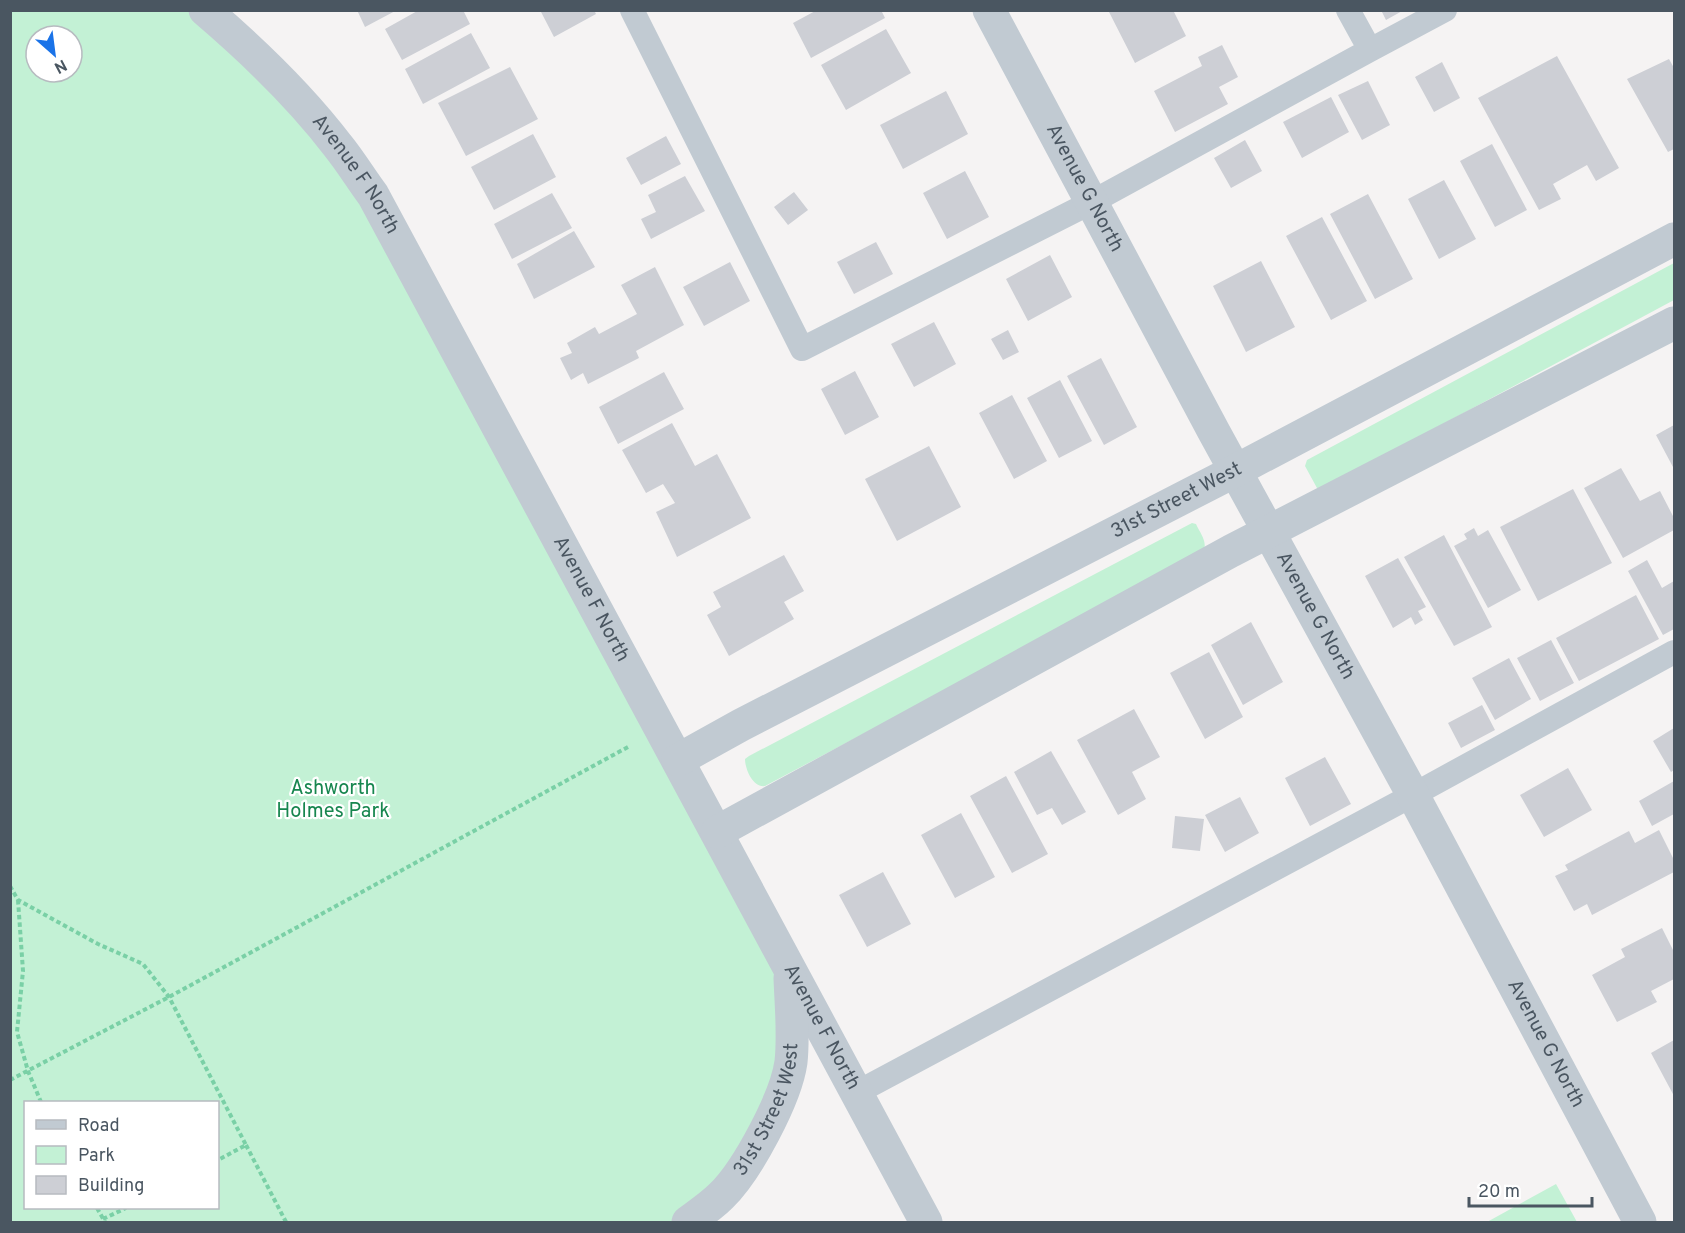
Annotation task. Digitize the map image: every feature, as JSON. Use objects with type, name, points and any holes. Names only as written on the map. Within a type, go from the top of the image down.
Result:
[{"type":"street","name":"Avenue F North","points":[[205,10],[268,68],[302,105],[338,145],[373,195],[926,1222]]},
{"type":"street","name":"Avenue G North","points":[[989,10],[1090,203],[1413,795],[1640,1222]]},
{"type":"street","name":"31st Street West","points":[[678,760],[741,725],[1235,471],[1674,239]]},
{"type":"street","points":[[717,832],[1231,551],[1674,323]]},
{"type":"street","name":"31st Street West","points":[[688,1222],[721,1196],[749,1161],[781,1093],[790,1065],[794,1033],[790,971]]},
{"type":"lane","points":[[632,10],[802,349],[1090,203],[1445,10]]},
{"type":"lane","points":[[1348,10],[1370,50]]},
{"type":"lane","points":[[856,1093],[1413,795],[1674,652]]},
{"type":"path","points":[[10,1080],[169,997],[660,730]]},
{"type":"path","points":[[10,886],[18,900],[23,971],[17,1032],[28,1071],[41,1101]]},
{"type":"path","points":[[18,900],[98,944],[143,964],[169,997],[286,1222]]},
{"type":"path","points":[[219,1159],[246,1145]]},
{"type":"path","points":[[104,1221],[124,1209]]},
{"type":"green space","name":"Ashworth Holmes Park","points":[[10,11],[205,11],[338,145],[790,971],[781,1093],[688,1222],[11,1222]]},
{"type":"green space","points":[[1674,263],[1674,300],[1322,489],[1317,488],[1305,466],[1307,460]]},
{"type":"green space","points":[[1192,523],[1196,524],[1204,539],[1205,546],[1202,554],[765,786],[757,784],[750,777],[745,759],[749,756]]},
{"type":"green space","points":[[1556,1184],[1577,1222],[1487,1222]]},
{"type":"building","points":[[357,10],[397,10],[365,27]]},
{"type":"building","points":[[419,10],[463,10],[470,24],[402,60],[385,29]]},
{"type":"building","points":[[540,10],[594,10],[596,14],[554,37]]},
{"type":"building","points":[[817,10],[881,10],[885,18],[811,58],[793,23]]},
{"type":"building","points":[[1108,10],[1173,10],[1186,36],[1135,63]]},
{"type":"building","points":[[1381,10],[1404,10],[1386,20]]},
{"type":"building","points":[[886,29],[911,73],[846,110],[821,65]]},
{"type":"building","points":[[471,33],[490,68],[423,104],[405,69]]},
{"type":"building","points":[[1222,45],[1238,77],[1219,87],[1228,104],[1175,132],[1154,91],[1202,66],[1198,57]]},
{"type":"building","points":[[1557,56],[1619,168],[1596,181],[1587,165],[1553,184],[1561,199],[1539,210],[1478,98]]},
{"type":"building","points":[[1669,59],[1674,68],[1674,149],[1668,152],[1627,79]]},
{"type":"building","points":[[1442,62],[1460,98],[1434,112],[1415,77]]},
{"type":"building","points":[[510,67],[538,119],[466,156],[438,103]]},
{"type":"building","points":[[1368,81],[1390,125],[1362,140],[1338,95]]},
{"type":"building","points":[[946,91],[968,134],[903,169],[880,125]]},
{"type":"building","points":[[1331,97],[1349,132],[1302,158],[1283,122]]},
{"type":"building","points":[[533,134],[556,177],[494,210],[471,167]]},
{"type":"building","points":[[666,136],[681,164],[641,185],[626,158]]},
{"type":"building","points":[[1245,140],[1262,171],[1231,188],[1214,158]]},
{"type":"building","points":[[1492,144],[1527,210],[1495,227],[1460,161]]},
{"type":"building","points":[[965,171],[989,217],[947,239],[923,193]]},
{"type":"building","points":[[685,176],[705,211],[651,239],[641,219],[656,212],[648,195]]},
{"type":"building","points":[[1444,180],[1476,239],[1439,259],[1408,199]]},
{"type":"building","points":[[794,192],[808,210],[788,225],[774,207]]},
{"type":"building","points":[[552,193],[572,228],[512,259],[494,224]]},
{"type":"building","points":[[1368,194],[1413,279],[1375,299],[1330,214]]},
{"type":"building","points":[[1322,217],[1367,301],[1331,320],[1286,236]]},
{"type":"building","points":[[574,231],[595,267],[534,299],[517,264]]},
{"type":"building","points":[[876,242],[893,274],[854,294],[837,262]]},
{"type":"building","points":[[1050,255],[1072,297],[1028,321],[1006,279]]},
{"type":"building","points":[[1261,261],[1295,327],[1246,352],[1213,286]]},
{"type":"building","points":[[730,262],[750,301],[704,326],[683,287]]},
{"type":"building","points":[[655,267],[684,325],[636,351],[639,358],[588,384],[583,373],[571,380],[560,358],[572,353],[567,343],[595,327],[599,334],[637,314],[621,285]]},
{"type":"building","points":[[934,322],[956,364],[914,387],[891,344]]},
{"type":"building","points":[[1008,330],[1019,352],[1003,360],[991,339]]},
{"type":"building","points":[[1101,358],[1137,427],[1104,445],[1067,376]]},
{"type":"building","points":[[855,371],[879,417],[845,435],[821,389]]},
{"type":"building","points":[[664,372],[684,409],[618,444],[599,407]]},
{"type":"building","points":[[1060,380],[1092,441],[1059,458],[1027,398]]},
{"type":"building","points":[[1012,395],[1047,461],[1014,479],[979,413]]},
{"type":"building","points":[[672,423],[695,466],[717,454],[751,518],[677,557],[656,512],[675,503],[663,484],[646,493],[622,450]]},
{"type":"building","points":[[1674,425],[1674,469],[1656,435]]},
{"type":"building","points":[[929,446],[961,507],[897,541],[865,479]]},
{"type":"building","points":[[1621,468],[1640,501],[1660,491],[1674,518],[1674,530],[1623,558],[1584,488]]},
{"type":"building","points":[[1573,489],[1612,563],[1538,601],[1500,527]]},
{"type":"building","points":[[1474,528],[1478,536],[1488,530],[1521,590],[1488,608],[1454,546],[1467,539],[1464,534]]},
{"type":"building","points":[[1444,535],[1492,627],[1454,646],[1404,557]]},
{"type":"building","points":[[784,555],[804,591],[784,602],[794,619],[729,656],[707,615],[721,607],[713,592]]},
{"type":"building","points":[[1398,558],[1426,607],[1418,611],[1423,620],[1415,625],[1411,617],[1393,628],[1365,576]]},
{"type":"building","points":[[1647,560],[1662,588],[1674,581],[1674,629],[1663,635],[1628,571]]},
{"type":"building","points":[[1636,595],[1659,639],[1579,681],[1556,638]]},
{"type":"building","points":[[1251,622],[1283,682],[1243,705],[1211,645]]},
{"type":"building","points":[[1551,640],[1574,683],[1540,701],[1517,658]]},
{"type":"building","points":[[1209,652],[1243,717],[1205,739],[1170,673]]},
{"type":"building","points":[[1509,658],[1531,699],[1495,720],[1472,678]]},
{"type":"building","points":[[1482,705],[1495,730],[1461,748],[1448,723]]},
{"type":"building","points":[[1134,709],[1160,757],[1132,772],[1146,799],[1118,815],[1077,740]]},
{"type":"building","points":[[1674,728],[1674,770],[1671,772],[1653,741]]},
{"type":"building","points":[[1051,751],[1086,812],[1062,825],[1052,808],[1037,815],[1014,772]]},
{"type":"building","points":[[1325,757],[1351,804],[1310,826],[1285,778]]},
{"type":"building","points":[[1568,768],[1592,810],[1544,837],[1520,795]]},
{"type":"building","points":[[1006,776],[1048,854],[1012,873],[970,796]]},
{"type":"building","points":[[1674,781],[1674,814],[1652,826],[1639,801]]},
{"type":"building","points":[[1240,797],[1259,833],[1225,852],[1205,815]]},
{"type":"building","points":[[961,813],[995,877],[955,898],[921,835]]},
{"type":"building","points":[[1175,816],[1204,819],[1200,851],[1172,848]]},
{"type":"building","points":[[1659,830],[1674,860],[1674,872],[1592,915],[1587,904],[1574,911],[1555,876],[1568,870],[1565,865],[1629,831],[1635,843]]},
{"type":"building","points":[[883,872],[911,924],[867,947],[839,895]]},
{"type":"building","points":[[1662,928],[1674,952],[1674,979],[1651,991],[1657,1002],[1617,1022],[1592,975],[1625,957],[1621,949]]},
{"type":"building","points":[[1674,1040],[1674,1096],[1651,1053]]}]
